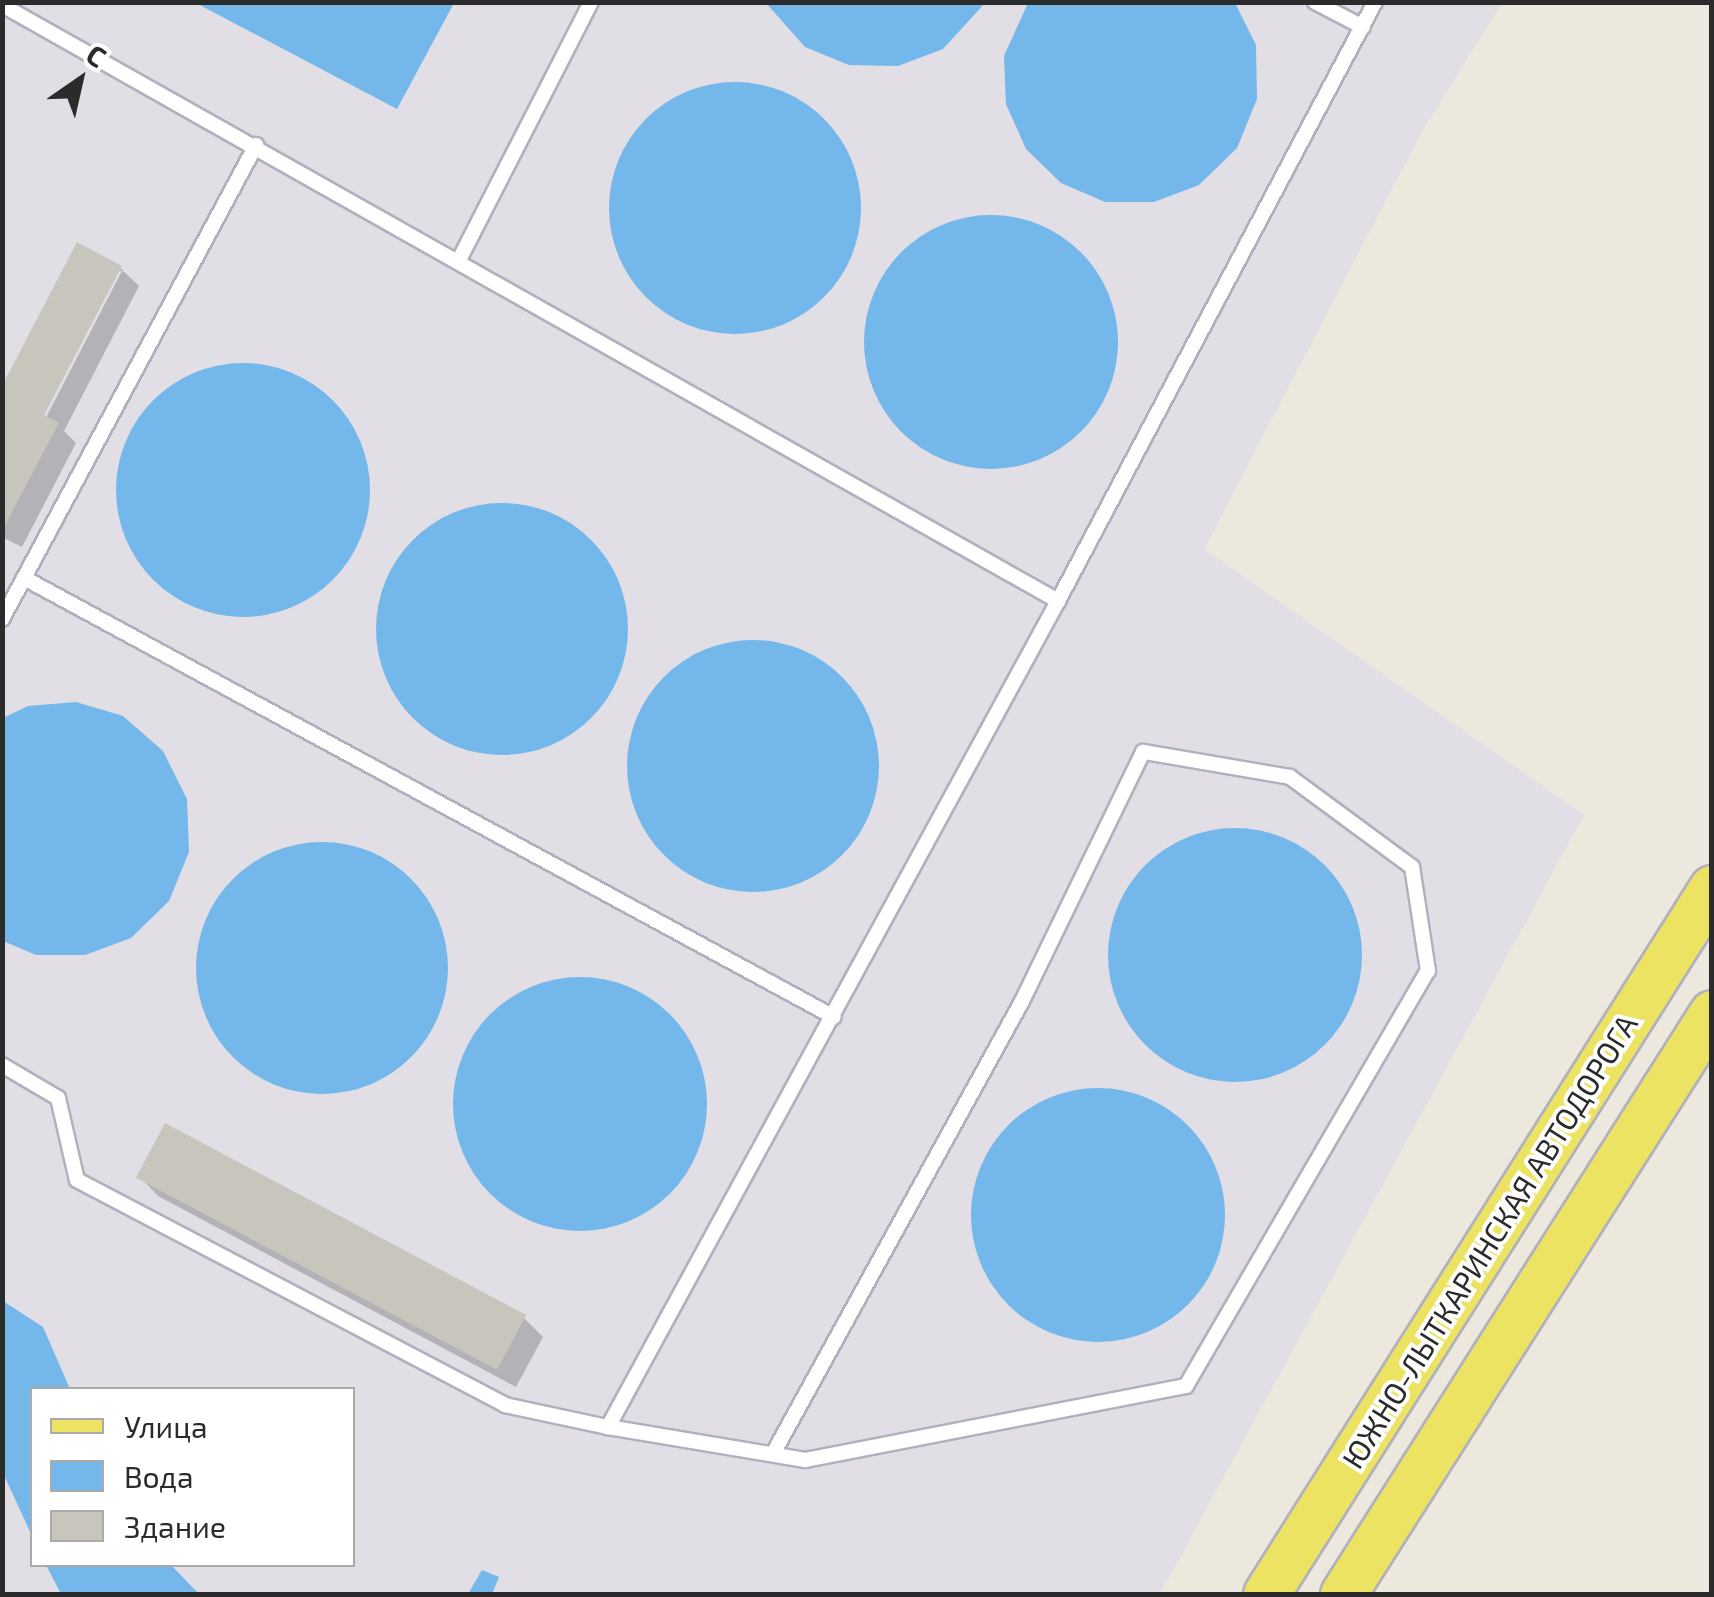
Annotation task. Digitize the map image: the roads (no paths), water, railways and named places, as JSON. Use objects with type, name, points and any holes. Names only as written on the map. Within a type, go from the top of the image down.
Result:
[{"type":"main road","name":"ЮЖНО-ЛЫТКАРИНСКАЯ АВТОДОРОГА","points":[[1266,1594],[1712,888]]},
{"type":"main road","points":[[1342,1594],[1712,1013]]},
{"type":"lane","points":[[459,260],[591,2]]},
{"type":"lane","points":[[1316,2],[1363,27]]},
{"type":"lane","points":[[608,1427],[834,1016],[1376,2]]},
{"type":"lane","points":[[2,6],[256,144],[1058,600]]},
{"type":"lane","points":[[2,618],[256,144]]},
{"type":"lane","points":[[24,578],[834,1016]]},
{"type":"lane","points":[[2,1064],[58,1098],[77,1180],[505,1405],[608,1427],[806,1460],[1186,1386],[1428,970],[1412,867],[1290,777],[1143,752],[1020,1003],[774,1452]]},
{"type":"water","points":[[454,2],[397,109],[196,3]]},
{"type":"water","points":[[766,3],[985,3],[943,49],[898,66],[849,65],[805,47]]},
{"type":"water","points":[[1028,3],[1235,3],[1256,45],[1257,99],[1237,148],[1199,185],[1154,202],[1105,202],[1061,183],[1026,149],[1006,104],[1004,56]]},
{"type":"water","points":[[735,82],[783,91],[824,119],[852,160],[861,208],[852,256],[824,297],[783,325],[735,334],[687,325],[646,297],[618,256],[609,208],[618,160],[646,119],[687,91]]},
{"type":"water","points":[[991,215],[1039,225],[1080,253],[1108,294],[1118,342],[1108,390],[1080,431],[1039,459],[991,469],[943,459],[902,431],[874,390],[864,342],[874,294],[902,253],[943,225]]},
{"type":"water","points":[[243,363],[291,373],[332,401],[360,442],[370,490],[360,538],[332,579],[291,607],[243,617],[195,607],[154,579],[126,538],[116,490],[126,442],[154,401],[195,373]]},
{"type":"water","points":[[502,503],[550,512],[591,540],[619,581],[628,629],[619,677],[591,718],[550,746],[502,755],[454,746],[413,718],[385,677],[376,629],[385,581],[413,540],[454,512]]},
{"type":"water","points":[[753,640],[801,649],[842,677],[870,718],[879,766],[870,814],[842,855],[801,883],[753,892],[705,883],[664,855],[636,814],[627,766],[636,718],[664,677],[705,649]]},
{"type":"water","points":[[76,702],[123,716],[163,751],[187,799],[189,852],[169,901],[131,938],[85,955],[36,955],[3,941],[3,718],[28,706]]},
{"type":"water","points":[[1235,828],[1283,838],[1324,866],[1352,907],[1362,955],[1352,1003],[1324,1044],[1283,1072],[1235,1082],[1187,1072],[1146,1044],[1118,1003],[1108,955],[1118,907],[1146,866],[1187,838]]},
{"type":"water","points":[[322,842],[370,851],[411,879],[439,920],[448,968],[439,1016],[411,1057],[370,1085],[322,1094],[274,1085],[233,1057],[205,1016],[196,968],[205,920],[233,879],[274,851]]},
{"type":"water","points":[[580,977],[628,987],[669,1015],[697,1056],[707,1104],[697,1152],[669,1193],[628,1221],[580,1231],[532,1221],[491,1193],[463,1152],[453,1104],[463,1056],[491,1015],[532,987]]},
{"type":"water","points":[[1098,1088],[1146,1098],[1187,1126],[1215,1167],[1225,1215],[1215,1263],[1187,1304],[1146,1332],[1098,1342],[1050,1332],[1009,1304],[981,1263],[971,1215],[981,1167],[1009,1126],[1050,1098]]},
{"type":"water","points":[[3,1301],[43,1327],[69,1387],[30,1387],[30,1532],[3,1473]]},
{"type":"water","points":[[47,1567],[173,1567],[199,1594],[61,1594]]},
{"type":"water","points":[[482,1570],[499,1577],[492,1594],[468,1594]]}]
